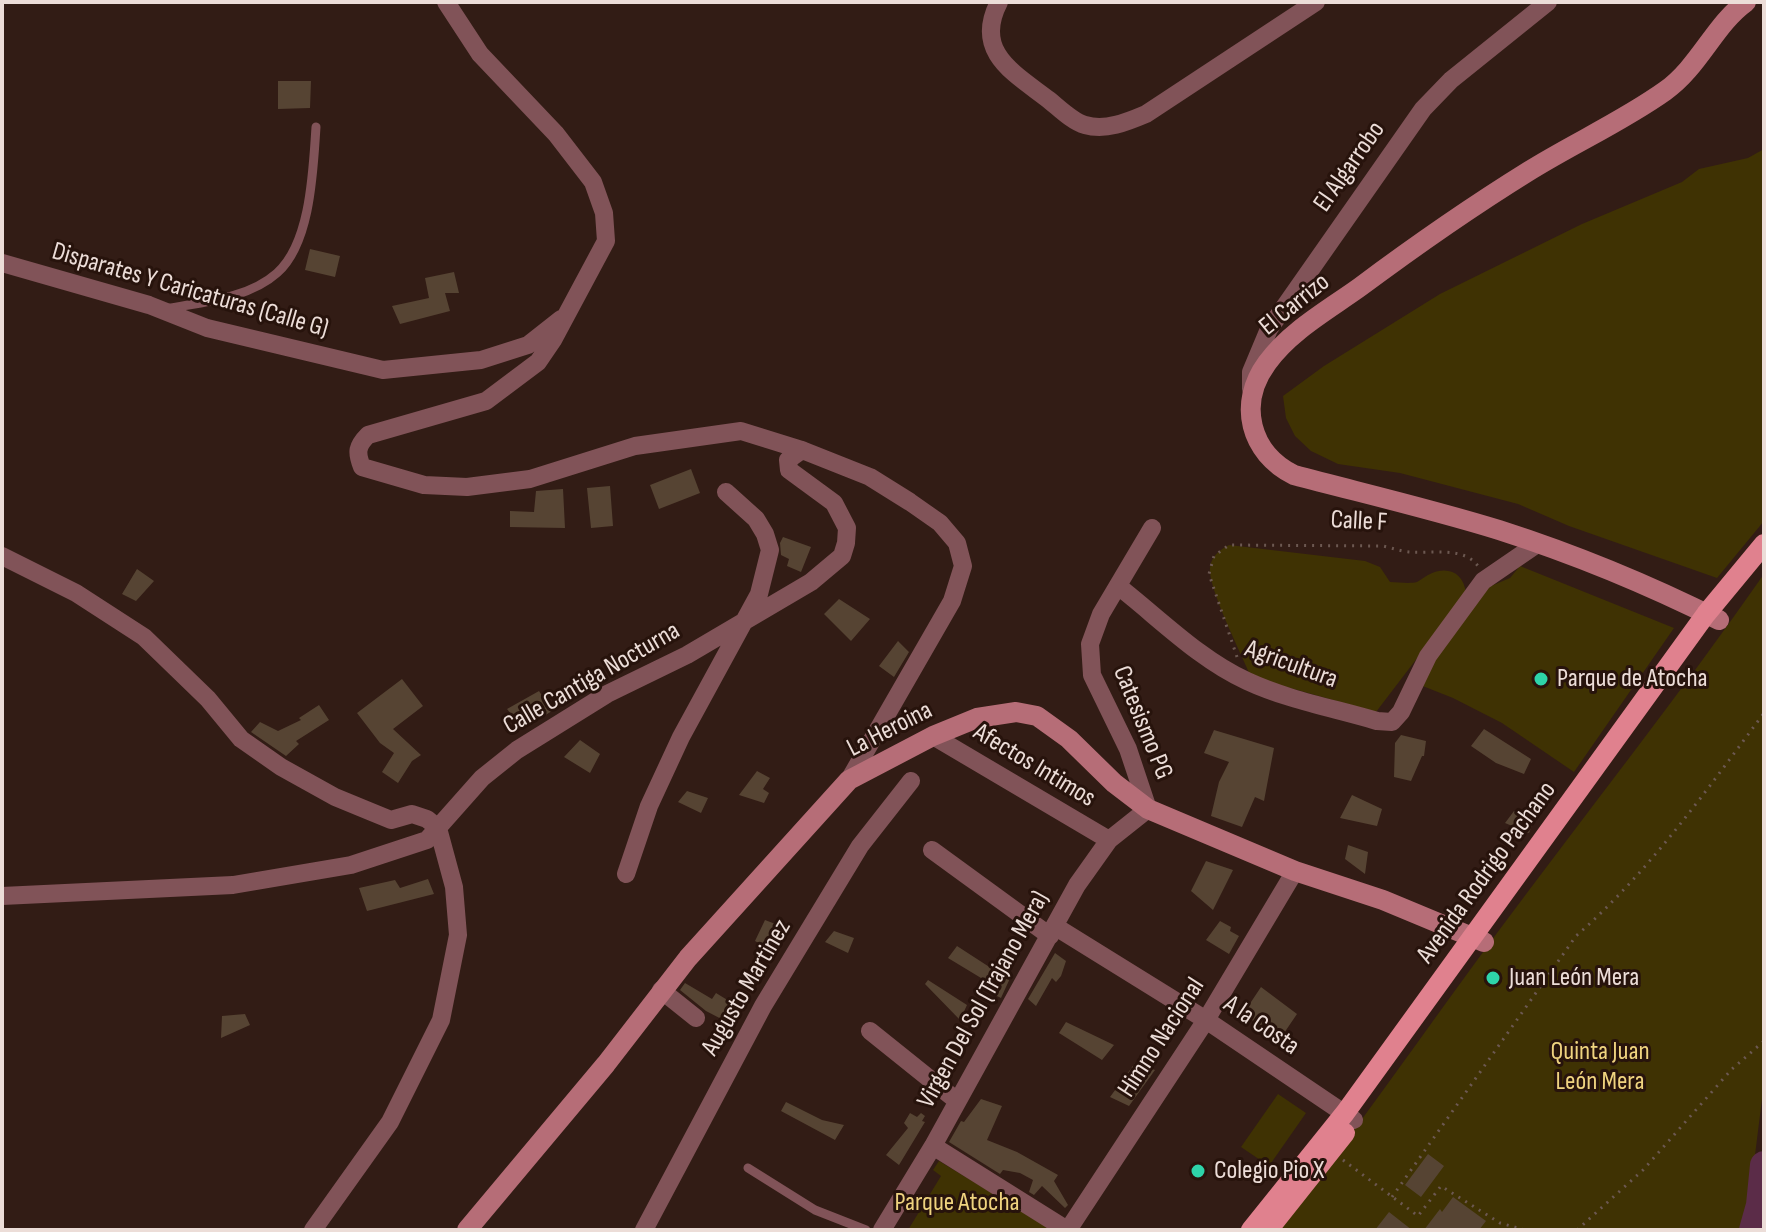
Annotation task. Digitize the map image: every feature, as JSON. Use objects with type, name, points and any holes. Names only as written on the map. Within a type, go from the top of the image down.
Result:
[{"type":"main road","name":"Avenida Rodrigo Pachano","points":[[1268,1230],[1764,544]]},
{"type":"main road","name":"Avenida Rodrigo Pachano","points":[[1712,617],[1764,563]]},
{"type":"main road","name":"Avenida Rodrigo Pachano","points":[[1251,1230],[1349,1117]]},
{"type":"street","points":[[446,2],[480,54],[556,134],[593,182],[604,213],[606,241],[538,362],[486,401],[368,435],[358,444],[357,455],[362,467],[424,485],[467,487],[530,479],[635,446],[741,431],[802,450],[870,477],[940,523],[957,543],[963,566],[952,601],[849,780]]},
{"type":"street","points":[[999,2],[991,18],[991,39],[1003,65],[1084,125],[1118,126],[1146,114],[1316,2]]},
{"type":"street","name":"El Algarrobo","points":[[1250,401],[1251,372],[1269,329],[1423,109],[1451,80],[1548,2]]},
{"type":"street","name":"El Carrizo","points":[[1250,401],[1265,365],[1294,334],[1458,217],[1530,170],[1665,91],[1691,68],[1746,2]]},
{"type":"street","name":"Disparates Y Caricaturas (Calle G)","points":[[2,263],[162,310],[207,328],[383,370],[481,360],[528,345],[563,317]]},
{"type":"street","points":[[1250,401],[1252,425],[1259,442],[1279,468],[1294,475],[1502,531],[1627,577],[1712,617]]},
{"type":"street","name":"Calle Cantiga Nocturna","points":[[2,896],[233,885],[351,865],[427,840],[482,778],[517,750],[607,694],[687,655],[828,569],[842,556],[847,528],[834,503],[789,470],[788,460],[802,450]]},
{"type":"street","points":[[626,874],[649,806],[681,737],[759,594],[770,550],[765,534],[756,519],[726,492]]},
{"type":"street","name":"Catesismo PG","points":[[1148,809],[1128,749],[1092,675],[1090,644],[1101,614],[1152,528]]},
{"type":"street","points":[[1483,581],[1537,544]]},
{"type":"street","points":[[2,556],[76,593],[144,637],[208,699],[241,739],[281,767],[335,797],[380,816],[391,820],[412,814],[427,819],[438,828],[454,887],[458,935],[441,1020],[390,1122],[313,1230]]},
{"type":"street","name":"Agricultura","points":[[1118,586],[1210,659],[1244,680],[1279,694],[1377,721],[1392,722],[1397,719],[1428,656],[1483,581]]},
{"type":"street","name":"La Heroina","points":[[467,1230],[606,1064],[661,990],[849,780],[933,736],[977,718],[1016,712],[1037,716],[1069,739],[1114,783],[1148,809],[1295,871],[1383,900],[1478,939]]},
{"type":"street","name":"Afectos Intimos","points":[[933,736],[1109,840]]},
{"type":"street","name":"Augusto Martinez","points":[[644,1230],[763,1006],[860,846],[911,781]]},
{"type":"street","name":"Virgen Del Sol (Trajano Mera)","points":[[882,1230],[933,1146],[1077,885],[1109,840],[1148,809]]},
{"type":"street","name":"A la Costa","points":[[932,850],[1053,931],[1206,1020],[1349,1117]]},
{"type":"street","name":"Himno Nacional","points":[[1068,1230],[1206,1020],[1295,871]]},
{"type":"street","points":[[661,990],[696,1018]]},
{"type":"street","points":[[870,1031],[956,1100]]},
{"type":"street","points":[[933,1146],[1068,1230]]},
{"type":"lane","points":[[162,310],[233,295],[255,287],[277,273],[293,250],[309,201],[316,127]]},
{"type":"lane","points":[[748,1168],[815,1210],[866,1230]]},
{"type":"path","name":"Calle F","points":[[1244,680],[1209,574],[1212,560],[1225,547],[1239,544],[1383,546],[1406,552],[1455,553],[1475,562],[1483,581]]},
{"type":"path","points":[[1392,1197],[1576,936],[1615,901],[1667,841],[1764,713]]},
{"type":"path","points":[[1577,1230],[1643,1170],[1732,1069],[1764,1041]]},
{"type":"path","points":[[1337,1156],[1418,1216],[1441,1186],[1500,1223],[1525,1230]]},
{"type":"green space","points":[[1764,149],[1764,521],[1717,578],[1569,526],[1518,504],[1400,473],[1338,464],[1311,451],[1295,436],[1286,418],[1283,396],[1324,366],[1440,294],[1582,224],[1682,182],[1699,169],[1748,158]]},
{"type":"green space","points":[[1229,545],[1365,561],[1380,567],[1390,582],[1417,582],[1435,572],[1453,572],[1462,580],[1466,594],[1376,712],[1251,677],[1211,578],[1212,560]]},
{"type":"green space","points":[[1520,566],[1674,628],[1574,772],[1502,723],[1415,683],[1484,589],[1510,578]]},
{"type":"green space","name":"Quinta Juan León Mera","points":[[1764,574],[1764,1083],[1743,1230],[1279,1230],[1699,665]]},
{"type":"green space","points":[[1278,1094],[1306,1113],[1269,1166],[1241,1147]]},
{"type":"green space","name":"Parque Atocha","points":[[939,1161],[1053,1230],[908,1230],[941,1176],[933,1170]]},
{"type":"building","points":[[278,81],[311,81],[310,108],[278,109]]},
{"type":"building","points":[[310,249],[340,256],[335,277],[305,270]]},
{"type":"building","points":[[454,272],[459,293],[445,293],[450,311],[400,324],[392,306],[429,298],[425,278]]},
{"type":"building","points":[[691,469],[700,493],[659,509],[650,485]]},
{"type":"building","points":[[610,486],[613,526],[591,528],[587,488]]},
{"type":"building","points":[[563,489],[565,528],[510,527],[510,511],[534,512],[536,491]]},
{"type":"building","points":[[783,537],[811,547],[801,572],[787,566],[789,559],[781,555]]},
{"type":"building","points":[[137,569],[154,581],[136,601],[122,594]]},
{"type":"building","points":[[839,599],[870,619],[851,641],[824,614]]},
{"type":"building","points":[[898,641],[909,652],[894,677],[879,666]]},
{"type":"building","points":[[402,679],[423,706],[393,729],[421,755],[412,761],[398,783],[382,772],[394,753],[380,743],[357,713]]},
{"type":"building","points":[[539,691],[552,711],[523,729],[507,709]]},
{"type":"building","points":[[319,705],[329,720],[296,741],[299,744],[286,756],[251,732],[260,722],[278,731],[301,720],[299,718]]},
{"type":"building","points":[[1484,729],[1531,759],[1524,774],[1496,763],[1471,746]]},
{"type":"building","points":[[1214,730],[1274,748],[1264,801],[1255,797],[1242,827],[1211,816],[1219,782],[1229,762],[1204,753]]},
{"type":"building","points":[[1401,735],[1426,741],[1424,756],[1411,781],[1394,777],[1395,743]]},
{"type":"building","points":[[580,740],[600,754],[590,773],[564,757]]},
{"type":"building","points":[[757,771],[770,778],[763,789],[769,793],[764,803],[739,795]]},
{"type":"building","points":[[687,791],[708,798],[701,813],[678,802]]},
{"type":"building","points":[[1352,795],[1382,809],[1377,826],[1340,818]]},
{"type":"building","points":[[1514,811],[1535,818],[1529,833],[1505,823]]},
{"type":"building","points":[[1348,845],[1368,852],[1365,874],[1345,859]]},
{"type":"building","points":[[1206,861],[1233,870],[1213,910],[1191,891]]},
{"type":"building","points":[[428,879],[434,894],[367,911],[359,888],[395,880],[400,888]]},
{"type":"building","points":[[765,920],[778,925],[775,931],[780,933],[773,951],[755,941]]},
{"type":"building","points":[[1220,921],[1239,936],[1229,954],[1206,940]]},
{"type":"building","points":[[834,931],[854,938],[848,953],[825,942]]},
{"type":"building","points":[[957,946],[994,970],[1011,976],[1001,998],[981,988],[986,981],[948,958]]},
{"type":"building","points":[[1055,953],[1066,961],[1061,976],[1056,982],[1052,978],[1036,1006],[1028,999]]},
{"type":"building","points":[[928,980],[967,1005],[960,1020],[925,984]]},
{"type":"building","points":[[685,983],[712,999],[716,993],[742,1009],[731,1024],[706,1011],[680,990]]},
{"type":"building","points":[[1261,987],[1297,1014],[1280,1039],[1243,1014]]},
{"type":"building","points":[[245,1014],[250,1025],[221,1038],[222,1016]]},
{"type":"building","points":[[1066,1022],[1114,1045],[1102,1060],[1059,1033]]},
{"type":"building","points":[[1135,1063],[1155,1070],[1129,1106],[1110,1097]]},
{"type":"building","points":[[981,1099],[1002,1106],[987,1140],[1017,1152],[1058,1175],[1054,1181],[1068,1205],[1065,1208],[1042,1186],[1034,1195],[1029,1192],[1033,1180],[1020,1173],[1003,1170],[1000,1174],[949,1142],[961,1121],[964,1122]]},
{"type":"building","points":[[786,1102],[822,1120],[844,1125],[835,1140],[781,1111]]},
{"type":"building","points":[[910,1113],[917,1117],[921,1113],[925,1116],[922,1121],[925,1122],[899,1165],[886,1155],[908,1128],[904,1123]]},
{"type":"building","points":[[1428,1154],[1444,1166],[1421,1197],[1405,1185]]},
{"type":"building","points":[[1453,1197],[1486,1221],[1479,1230],[1424,1230],[1440,1209],[1442,1212]]},
{"type":"building","points":[[1389,1212],[1412,1230],[1375,1230]]},
{"type":"waterway","points":[[1753,1230],[1760,1205],[1764,1165]]},
{"type":"place","name":"Parque de Atocha","points":[[1541,679]]},
{"type":"place","name":"Juan León Mera","points":[[1493,978]]},
{"type":"place","name":"Colegio Pio X","points":[[1198,1171]]}]
